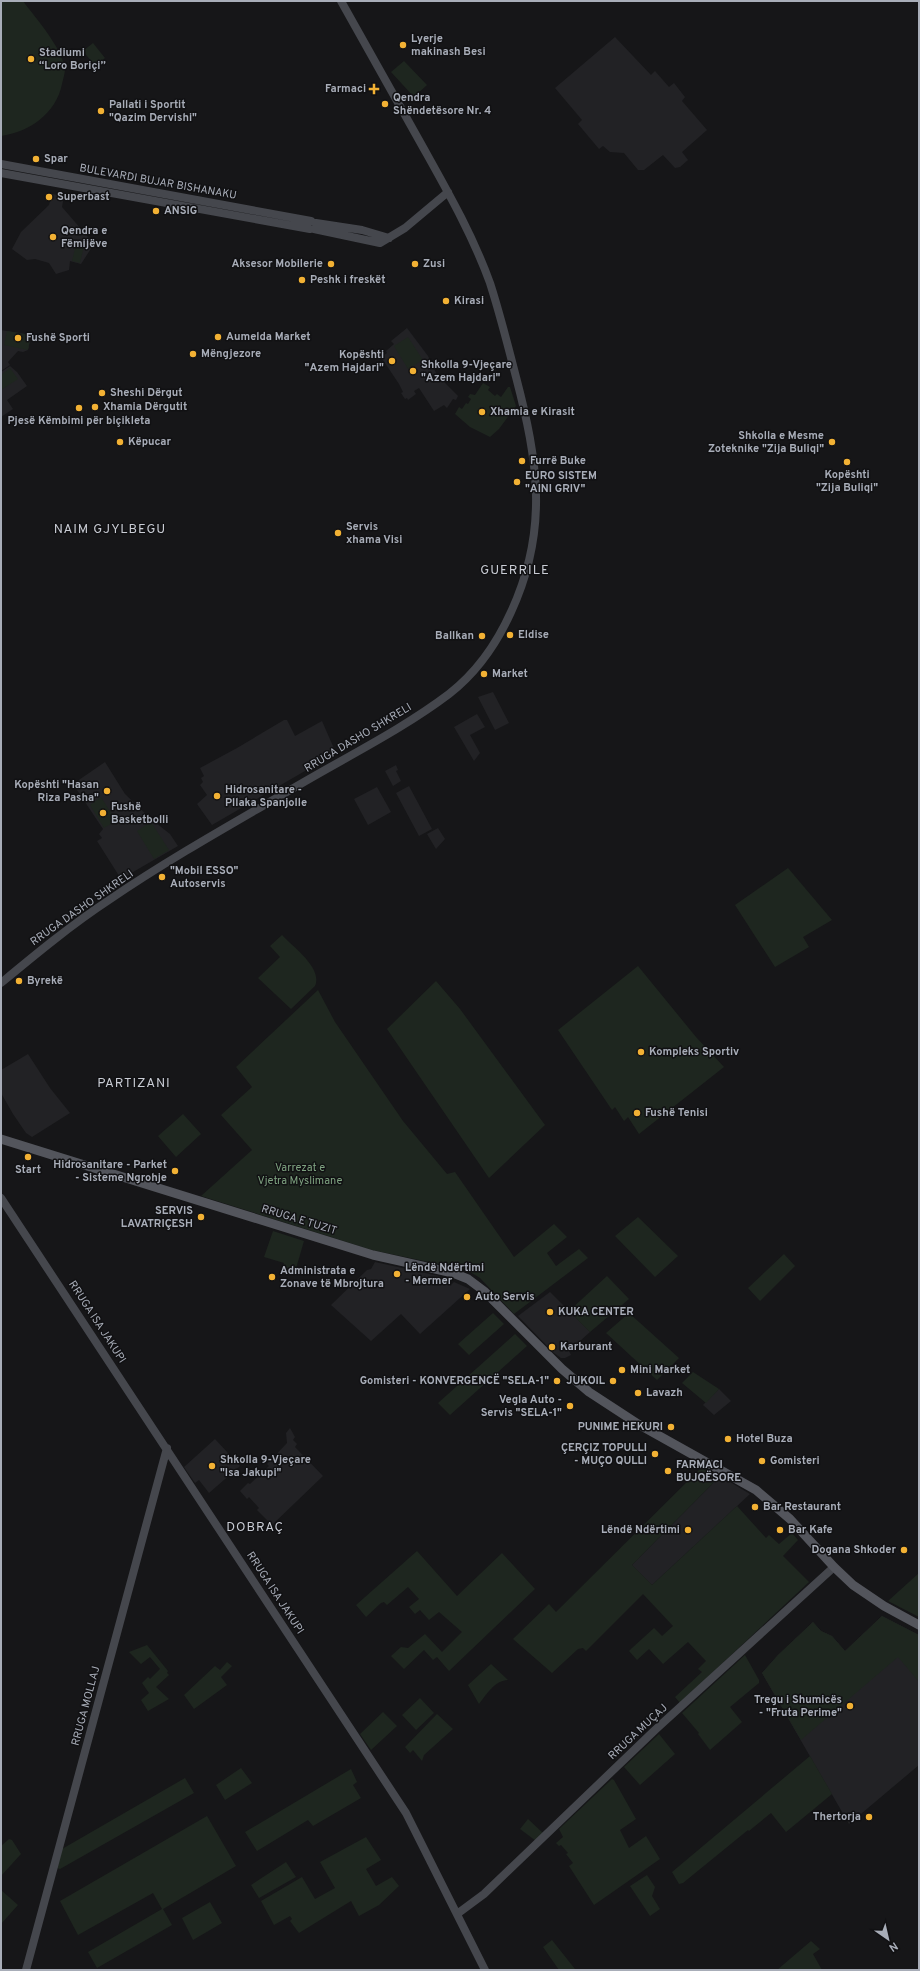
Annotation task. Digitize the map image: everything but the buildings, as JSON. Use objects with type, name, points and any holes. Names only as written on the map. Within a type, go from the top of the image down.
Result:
[{"type":"main road","name":"RRUGA DASHO SHKRELI","points":[[1,984],[64,931],[110,898],[191,848],[431,707],[453,691],[480,663],[503,629],[520,592],[528,568],[537,519],[537,489],[530,434],[489,282],[448,192],[341,1]]},
{"type":"main road","name":"BULEVARDI BUJAR BISHANAKU","points":[[1,164],[313,226],[380,243],[389,238]]},
{"type":"main road","name":"BULEVARDI BUJAR BISHANAKU","points":[[1,173],[313,226],[362,230],[389,238]]},
{"type":"main road","points":[[389,238],[405,228],[448,192]]},
{"type":"main road","name":"RRUGA E TUZIT","points":[[1,1139],[373,1255],[462,1276],[484,1291],[562,1369],[589,1392],[620,1413],[756,1490],[790,1519],[834,1567],[869,1597],[919,1625]]},
{"type":"main road","name":"RRUGA ISA JAKUPI","points":[[1,1198],[406,1813],[485,1970]]},
{"type":"main road","name":"RRUGA MOLLAJ","points":[[26,1970],[167,1448]]},
{"type":"main road","name":"RRUGA MUÇAJ","points":[[457,1914],[484,1894],[655,1730],[834,1567]]},
{"type":"shaded area","points":[[615,37],[651,75],[655,71],[669,87],[674,83],[685,97],[682,101],[707,130],[682,152],[688,160],[680,167],[675,168],[663,155],[644,170],[638,170],[624,153],[610,152],[603,146],[599,149],[578,124],[582,120],[555,88]]},
{"type":"shaded area","name":"Qendra e Fëmijëve","points":[[52,194],[64,196],[62,207],[94,244],[81,264],[70,261],[69,270],[56,274],[49,263],[35,259],[27,260],[12,249],[21,232],[49,205]]},
{"type":"shaded area","name":"Shkolla 9-Vjeçare \"Azem Hajdari\"","points":[[407,328],[428,356],[437,375],[458,396],[456,400],[453,399],[447,408],[444,405],[434,411],[419,388],[414,391],[416,394],[408,400],[407,398],[405,399],[401,393],[403,392],[399,384],[381,357],[387,353],[386,351],[394,344],[391,341]]},
{"type":"shaded area","points":[[1,330],[31,335],[28,350],[23,352],[18,351],[8,362],[10,365],[1,371]]},
{"type":"shaded area","points":[[10,366],[17,372],[27,386],[7,400],[13,409],[1,417],[1,372]]},
{"type":"shaded area","points":[[493,692],[509,723],[495,730],[478,697]]},
{"type":"shaded area","points":[[477,714],[485,727],[470,735],[480,753],[474,761],[454,727]]},
{"type":"shaded area","points":[[284,720],[287,720],[295,736],[322,721],[336,753],[212,825],[197,804],[207,795],[200,785],[203,782],[201,778],[204,776],[200,768]]},
{"type":"shaded area","points":[[105,762],[125,794],[151,819],[170,834],[178,846],[121,879],[97,841],[102,838],[99,834],[103,829],[73,784]]},
{"type":"shaded area","points":[[396,765],[398,770],[396,771],[401,781],[393,786],[385,771]]},
{"type":"shaded area","points":[[409,786],[432,829],[419,836],[396,793]]},
{"type":"shaded area","points":[[377,787],[391,812],[368,825],[354,799]]},
{"type":"shaded area","points":[[438,828],[445,839],[436,849],[427,834]]},
{"type":"shaded area","points":[[28,1054],[50,1088],[70,1113],[32,1137],[26,1133],[1,1093],[1,1070]]},
{"type":"shaded area","points":[[375,1262],[439,1276],[452,1284],[454,1282],[470,1289],[420,1334],[401,1314],[371,1341],[331,1305],[367,1270],[371,1269]]},
{"type":"shaded area","points":[[550,1292],[590,1332],[569,1351],[571,1355],[565,1358],[561,1358],[554,1353],[518,1316]]},
{"type":"shaded area","points":[[719,1389],[731,1401],[714,1415],[703,1405]]},
{"type":"shaded area","points":[[290,1428],[295,1437],[293,1440],[297,1444],[295,1447],[323,1476],[272,1525],[257,1510],[259,1508],[249,1497],[247,1499],[240,1491],[248,1483],[250,1484],[269,1466],[267,1464],[287,1443],[286,1433]]},
{"type":"shaded area","name":"Shkolla 9-Vjeçare \"Isa Jakupi\"","points":[[215,1439],[240,1466],[209,1493],[199,1480],[195,1483],[184,1467]]},
{"type":"shaded area","name":"Lëndë Ndërtimi","points":[[720,1476],[750,1494],[652,1585],[632,1565]]},
{"type":"shaded area","name":"Tregu i Shumicës - \"Fruta Perime\"","points":[[882,1616],[919,1635],[919,1765],[849,1824],[762,1673],[778,1655],[813,1622],[821,1631],[832,1636],[845,1651]]},
{"type":"green space","name":"Stadiumi “Loro Boriçi”","points":[[1,1],[23,1],[54,42],[63,60],[65,69],[59,95],[47,113],[31,126],[11,134],[1,136]]},
{"type":"green space","points":[[93,43],[105,58],[95,66],[83,51]]},
{"type":"green space","points":[[404,61],[427,85],[414,97],[391,72]]},
{"type":"green space","points":[[77,240],[85,242],[80,263],[72,261]]},
{"type":"green space","name":"Fushë Sporti","points":[[7,331],[31,335],[28,350],[4,345]]},
{"type":"green space","points":[[408,337],[423,360],[408,369],[394,346]]},
{"type":"green space","points":[[10,368],[18,379],[1,390],[1,375]]},
{"type":"green space","points":[[483,383],[490,387],[488,390],[495,396],[497,394],[501,397],[508,387],[510,387],[516,406],[499,429],[490,437],[470,427],[455,414],[459,407],[462,409],[466,403],[468,404],[471,399],[468,397],[470,394],[475,395]]},
{"type":"green space","name":"Fushë Basketbolli","points":[[101,797],[116,821],[104,828],[90,805]]},
{"type":"green space","points":[[151,822],[169,850],[154,859],[137,831]]},
{"type":"green space","points":[[788,868],[832,920],[803,937],[809,947],[775,967],[735,905]]},
{"type":"green space","points":[[282,935],[306,958],[315,972],[316,979],[315,986],[291,1009],[258,978],[280,957],[270,946]]},
{"type":"green space","name":"Kompleks Sportiv","points":[[638,966],[696,1037],[724,1067],[639,1134],[628,1117],[624,1121],[615,1107],[612,1110],[558,1030]]},
{"type":"green space","points":[[436,981],[460,1009],[545,1125],[489,1178],[387,1029]]},
{"type":"green space","name":"Varrezat e Vjetra Myslimane","points":[[318,990],[335,1022],[403,1121],[447,1174],[455,1172],[514,1257],[554,1224],[567,1237],[547,1253],[556,1266],[579,1249],[588,1258],[514,1314],[480,1278],[467,1270],[372,1250],[201,1196],[252,1150],[221,1115],[252,1087],[236,1067]]},
{"type":"green space","points":[[183,1114],[201,1134],[176,1157],[158,1136]]},
{"type":"green space","points":[[638,1217],[678,1256],[655,1277],[615,1236]]},
{"type":"green space","points":[[273,1231],[304,1241],[295,1272],[283,1266],[284,1263],[264,1257]]},
{"type":"green space","points":[[784,1254],[795,1266],[760,1301],[748,1288]]},
{"type":"green space","points":[[607,1276],[629,1299],[590,1332],[569,1311]]},
{"type":"green space","points":[[493,1313],[504,1324],[469,1355],[458,1344]]},
{"type":"green space","points":[[629,1313],[679,1358],[657,1380],[606,1333]]},
{"type":"green space","points":[[515,1334],[527,1346],[450,1415],[438,1403]]},
{"type":"green space","points":[[693,1372],[719,1389],[706,1403],[682,1383]]},
{"type":"green space","points":[[703,1466],[720,1476],[632,1565],[652,1585],[737,1506],[766,1538],[769,1535],[779,1544],[792,1533],[798,1540],[783,1556],[809,1582],[680,1703],[675,1697],[702,1672],[698,1669],[706,1661],[688,1642],[663,1664],[649,1649],[637,1660],[629,1651],[632,1648],[654,1628],[662,1636],[673,1626],[643,1594],[586,1651],[583,1648],[578,1649],[552,1673],[513,1639],[549,1604],[556,1612]]},
{"type":"green space","points":[[417,1551],[457,1596],[502,1553],[535,1589],[449,1671],[437,1657],[433,1660],[424,1650],[404,1669],[391,1656],[401,1647],[408,1648],[425,1634],[442,1652],[462,1632],[439,1612],[429,1620],[420,1610],[415,1614],[409,1607],[419,1599],[408,1587],[387,1605],[384,1602],[381,1603],[366,1617],[356,1605]]},
{"type":"green space","points":[[919,1573],[919,1617],[888,1601]]},
{"type":"green space","points":[[882,1616],[919,1635],[919,1682],[898,1657],[801,1740],[762,1673],[778,1655],[813,1622],[821,1631],[832,1636],[845,1651]]},
{"type":"green space","points":[[147,1645],[168,1671],[167,1673],[169,1675],[156,1687],[169,1699],[148,1711],[141,1700],[149,1693],[142,1683],[148,1677],[150,1679],[160,1669],[150,1657],[141,1664],[129,1652]]},
{"type":"green space","points":[[745,1655],[759,1680],[759,1683],[730,1707],[742,1722],[710,1750],[698,1734],[699,1733],[682,1713]]},
{"type":"green space","points":[[227,1662],[232,1666],[221,1677],[227,1685],[194,1709],[184,1695],[215,1666],[220,1670]]},
{"type":"green space","points":[[491,1664],[508,1680],[499,1682],[495,1685],[479,1704],[468,1685]]},
{"type":"green space","points":[[420,1698],[434,1713],[416,1730],[402,1715]]},
{"type":"green space","points":[[383,1712],[397,1726],[371,1750],[360,1734]]},
{"type":"green space","points":[[437,1714],[453,1729],[424,1755],[422,1761],[413,1750],[410,1753],[405,1747]]},
{"type":"green space","points":[[659,1734],[675,1754],[640,1785],[624,1767]]},
{"type":"green space","points":[[810,1756],[832,1794],[786,1832],[771,1813],[683,1883],[679,1884],[672,1872]]},
{"type":"green space","points":[[241,1768],[252,1783],[225,1800],[216,1785]]},
{"type":"green space","points":[[351,1769],[357,1782],[353,1785],[361,1798],[313,1826],[308,1820],[257,1851],[245,1832]]},
{"type":"green space","points":[[185,1778],[194,1793],[60,1869],[57,1868],[62,1849]]},
{"type":"green space","points":[[612,1779],[614,1780],[636,1819],[620,1830],[629,1848],[646,1836],[660,1859],[594,1905],[569,1866],[573,1863],[566,1854],[568,1853],[561,1845],[559,1846],[556,1843],[563,1837],[559,1829]]},
{"type":"green space","points":[[207,1816],[236,1866],[163,1909],[172,1925],[97,1968],[88,1952],[162,1909],[153,1893],[78,1935],[60,1901]]},
{"type":"green space","points":[[528,1819],[543,1833],[536,1841],[520,1829]]},
{"type":"green space","points":[[366,1837],[381,1860],[366,1869],[376,1886],[392,1877],[399,1886],[379,1905],[359,1916],[351,1901],[299,1933],[290,1921],[292,1919],[290,1916],[274,1925],[261,1901],[302,1877],[315,1899],[335,1888],[320,1862]]},
{"type":"green space","points":[[9,1839],[12,1840],[21,1854],[1,1876],[1,1846]]},
{"type":"green space","points":[[286,1862],[296,1877],[259,1898],[251,1885]]},
{"type":"green space","points":[[647,1875],[655,1887],[652,1896],[660,1909],[650,1916],[630,1886]]},
{"type":"green space","points":[[1,1890],[18,1905],[1,1924]]},
{"type":"green space","points":[[210,1902],[222,1923],[193,1940],[182,1918]]},
{"type":"green space","points":[[552,1940],[575,1969],[559,1970],[543,1947]]},
{"type":"green space","points":[[811,1941],[820,1949],[813,1954],[822,1970],[777,1970]]},
{"type":"place","name":"Lyerje makinash Besi","points":[[403,45]]},
{"type":"place","name":"Stadiumi “Loro Boriçi”","points":[[31,59]]},
{"type":"place","name":"Farmaci","points":[[374,89]]},
{"type":"place","name":"Qendra Shëndetësore Nr. 4","points":[[385,104]]},
{"type":"place","name":"Pallati i Sportit \"Qazim Dervishi\"","points":[[101,111]]},
{"type":"place","name":"Spar","points":[[36,159]]},
{"type":"place","name":"Superbast","points":[[49,197]]},
{"type":"place","name":"ANSIG","points":[[156,211]]},
{"type":"place","name":"Qendra e Fëmijëve","points":[[53,237]]},
{"type":"place","name":"Aksesor Mobilerie","points":[[331,264]]},
{"type":"place","name":"Zusi","points":[[415,264]]},
{"type":"place","name":"Peshk i freskët","points":[[302,280]]},
{"type":"place","name":"Kirasi","points":[[446,301]]},
{"type":"place","name":"Aumelda Market","points":[[218,337]]},
{"type":"place","name":"Fushë Sporti","points":[[18,338]]},
{"type":"place","name":"Mëngjezore","points":[[193,354]]},
{"type":"place","name":"Kopështi \"Azem Hajdari\"","points":[[392,361]]},
{"type":"place","name":"Shkolla 9-Vjeçare \"Azem Hajdari\"","points":[[413,371]]},
{"type":"place","name":"Sheshi Dërgut","points":[[102,393]]},
{"type":"place","name":"Xhamia Dërgutit","points":[[95,407]]},
{"type":"place","name":"Pjesë Këmbimi për biçikleta","points":[[79,408]]},
{"type":"place","name":"Xhamia e Kirasit","points":[[482,412]]},
{"type":"place","name":"Këpucar","points":[[120,442]]},
{"type":"place","name":"Shkolla e Mesme Zoteknike \"Zija Buliqi\"","points":[[832,442]]},
{"type":"place","name":"Furrë Buke","points":[[522,461]]},
{"type":"place","name":"Kopështi \"Zija Buliqi\"","points":[[847,462]]},
{"type":"place","name":"EURO SISTEM \"AINI GRIV\"","points":[[517,482]]},
{"type":"place","name":"Servis xhama Visi","points":[[338,533]]},
{"type":"place","name":"Eldise","points":[[510,635]]},
{"type":"place","name":"Ballkan","points":[[482,636]]},
{"type":"place","name":"Market","points":[[484,674]]},
{"type":"place","name":"Kopështi \"Hasan Riza Pasha\"","points":[[107,791]]},
{"type":"place","name":"Hidrosanitare - Pllaka Spanjolle","points":[[217,796]]},
{"type":"place","name":"Fushë Basketbolli","points":[[103,813]]},
{"type":"place","name":"\"Mobil ESSO\" Autoservis","points":[[162,877]]},
{"type":"place","name":"Byrekë","points":[[19,981]]},
{"type":"place","name":"Kompleks Sportiv","points":[[641,1052]]},
{"type":"place","name":"Fushë Tenisi","points":[[637,1113]]},
{"type":"place","name":"Start","points":[[28,1157]]},
{"type":"place","name":"Hidrosanitare - Parket - Sisteme Ngrohje","points":[[175,1171]]},
{"type":"place","name":"SERVIS LAVATRIÇESH","points":[[201,1217]]},
{"type":"place","name":"Lëndë Ndërtimi - Mermer","points":[[397,1274]]},
{"type":"place","name":"Administrata e Zonave të Mbrojtura","points":[[272,1277]]},
{"type":"place","name":"Auto Servis","points":[[467,1297]]},
{"type":"place","name":"KUKA CENTER","points":[[550,1312]]},
{"type":"place","name":"Karburant","points":[[552,1347]]},
{"type":"place","name":"Mini Market","points":[[622,1370]]},
{"type":"place","name":"Gomisteri - KONVERGENCË \"SELA-1\"","points":[[557,1381]]},
{"type":"place","name":"JUKOIL","points":[[613,1381]]},
{"type":"place","name":"Lavazh","points":[[638,1393]]},
{"type":"place","name":"Vegla Auto - Servis \"SELA-1\"","points":[[570,1406]]},
{"type":"place","name":"PUNIME HEKURI","points":[[671,1427]]},
{"type":"place","name":"Hotel Buza","points":[[728,1439]]},
{"type":"place","name":"ÇERÇIZ TOPULLI - MUÇO QULLI","points":[[655,1454]]},
{"type":"place","name":"Gomisteri","points":[[762,1461]]},
{"type":"place","name":"Shkolla 9-Vjeçare \"Isa Jakupi\"","points":[[212,1466]]},
{"type":"place","name":"FARMACI BUJQËSORE","points":[[668,1471]]},
{"type":"place","name":"Bar Restaurant","points":[[755,1507]]},
{"type":"place","name":"Lëndë Ndërtimi","points":[[688,1530]]},
{"type":"place","name":"Bar Kafe","points":[[780,1530]]},
{"type":"place","name":"Dogana Shkoder","points":[[904,1550]]},
{"type":"place","name":"Tregu i Shumicës - \"Fruta Perime\"","points":[[850,1706]]},
{"type":"place","name":"Thertorja","points":[[869,1817]]},
{"type":"district","name":"NAIM GJYLBEGU","points":[[110,530]]},
{"type":"district","name":"GUERRILE","points":[[515,571]]},
{"type":"district","name":"PARTIZANI","points":[[134,1084]]},
{"type":"district","name":"DOBRAÇ","points":[[255,1528]]}]
